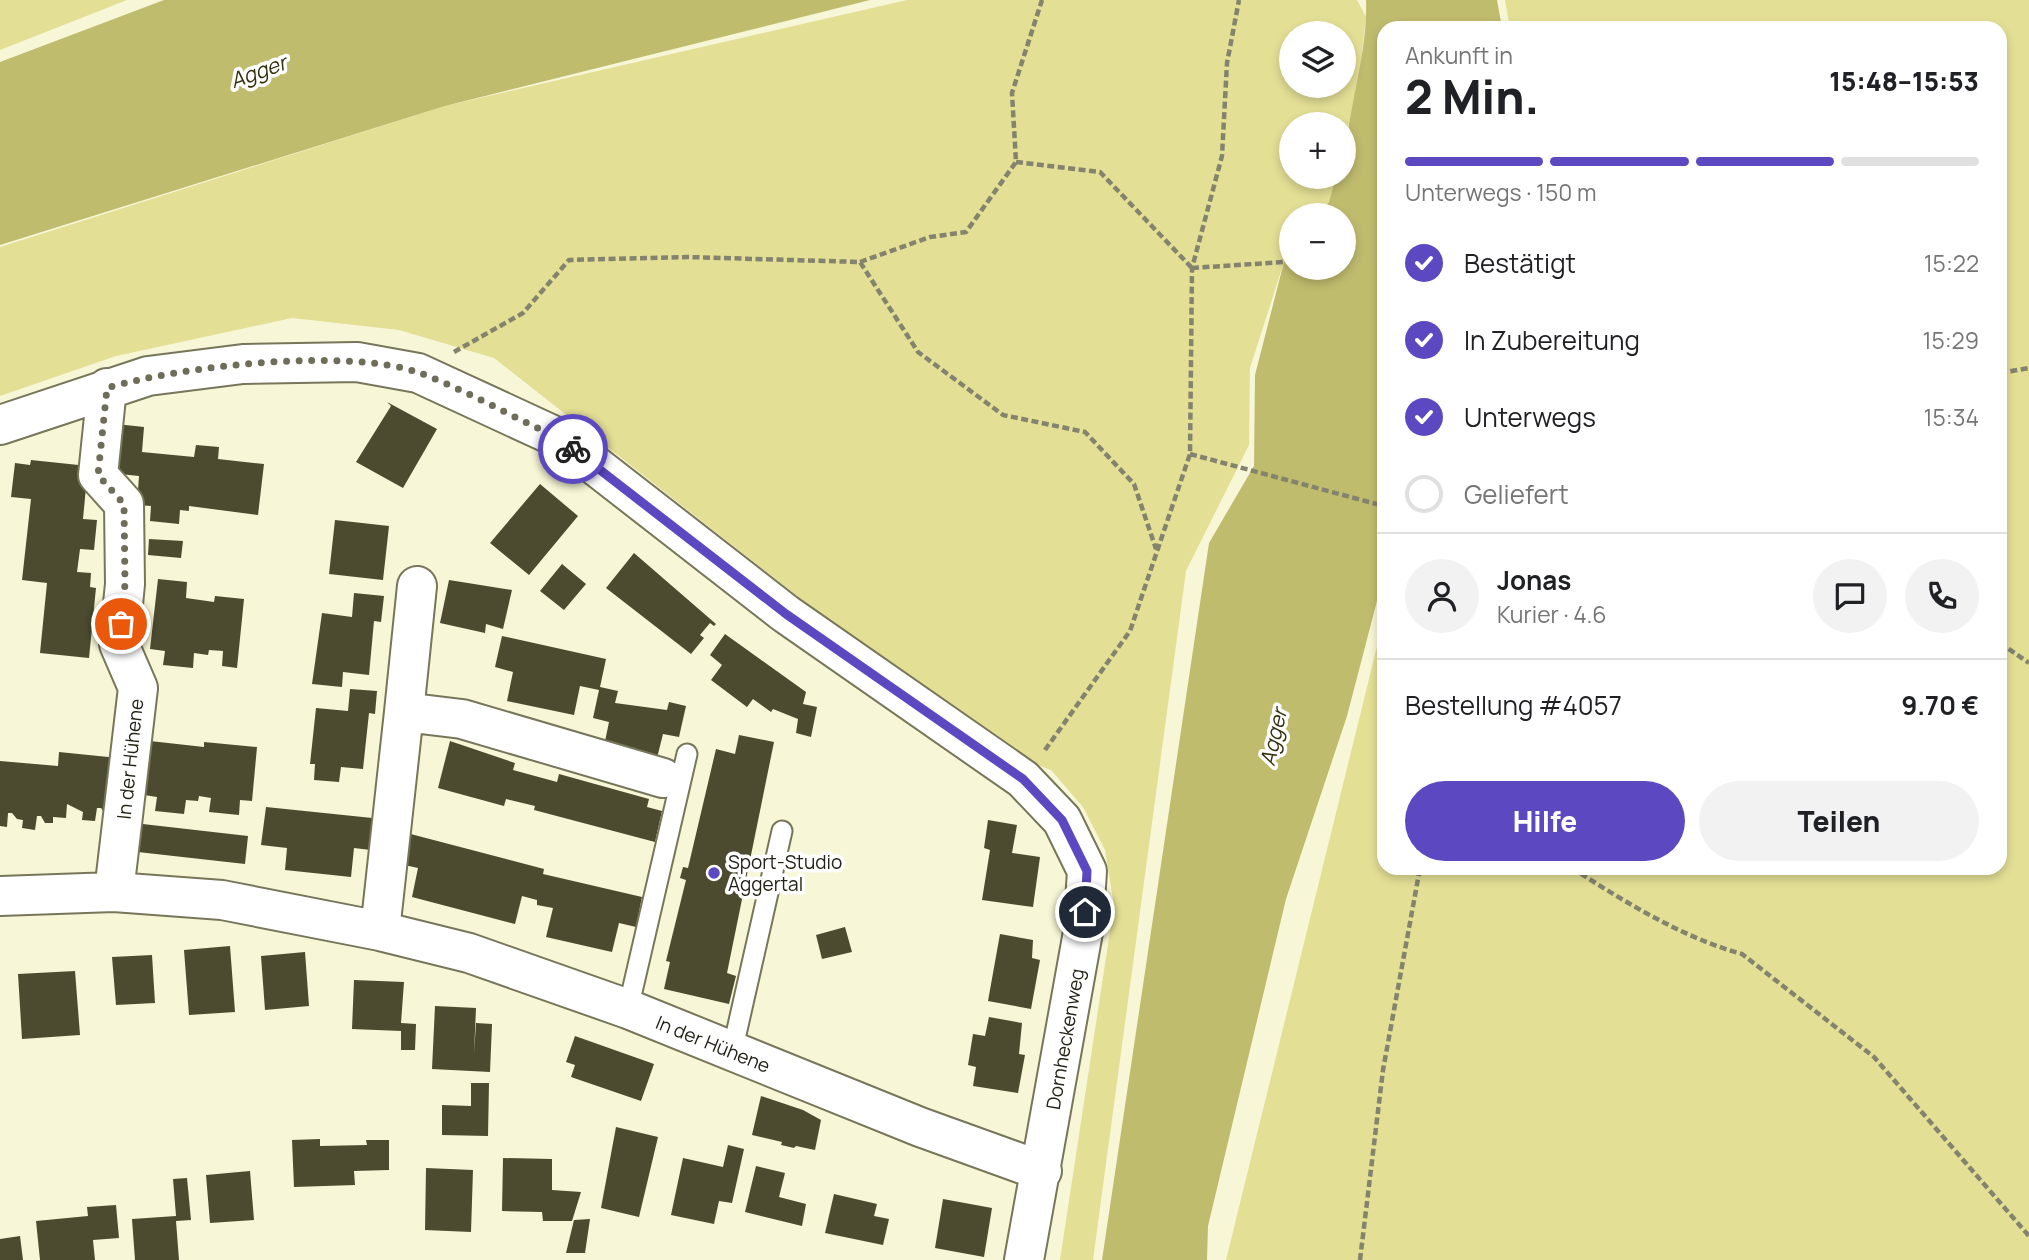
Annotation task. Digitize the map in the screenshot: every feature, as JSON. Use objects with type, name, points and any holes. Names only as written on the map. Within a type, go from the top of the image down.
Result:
[{"type":"street","name":"Dornheckenweg","points":[[0,425],[148,376],[243,364],[357,362],[418,373],[561,439],[786,614],[1023,779],[1062,820],[1087,871],[1083,932],[1024,1260]]},
{"type":"street","name":"In der Hühene","points":[[107,388],[98,475],[124,504],[125,584],[119,644],[138,688],[114,892]]},
{"type":"street","points":[[380,931],[417,586]]},
{"type":"street","points":[[404,712],[462,719],[675,766]]},
{"type":"street","name":"In der Hühene","points":[[0,896],[114,892],[222,900],[380,931],[469,953],[628,1009],[920,1127],[1042,1171]]},
{"type":"lane","points":[[628,1009],[675,766]]},
{"type":"lane","points":[[732,1052],[782,831]]},
{"type":"path","points":[[418,373],[523,313],[569,260],[687,257],[860,262],[930,237],[966,232],[1016,162],[1012,93],[1042,0]]},
{"type":"path","points":[[1023,779],[1130,631],[1190,454],[1192,268],[1222,156],[1227,62],[1239,0]]},
{"type":"path","points":[[1016,162],[1100,172],[1192,268],[1279,262]]},
{"type":"path","points":[[860,262],[918,352],[1003,415],[1085,432],[1134,484],[1156,549]]},
{"type":"path","points":[[2007,372],[2029,368]]},
{"type":"path","points":[[1190,454],[1377,504]]},
{"type":"path","points":[[2007,648],[2029,663]]},
{"type":"path","points":[[1360,1260],[1383,1070],[1419,875]]},
{"type":"path","points":[[1583,875],[1632,907],[1720,948],[1742,954],[1874,1057],[2029,1236]]},
{"type":"shaded area","points":[[0,0],[127,0],[0,50]]},
{"type":"shaded area","points":[[907,0],[1357,0],[1366,17],[1356,95],[1356,21],[1279,21],[1279,98],[1355,98],[1352,112],[1279,112],[1279,189],[1333,189],[1329,203],[1279,203],[1279,278],[1250,368],[1249,445],[1186,571],[1093,1260],[1060,1260],[1114,905],[1105,850],[1083,807],[1051,770],[1035,764],[904,680],[494,358],[399,330],[292,318],[116,356],[0,396],[0,247],[445,106]]},
{"type":"shaded area","points":[[1505,0],[2029,0],[2029,1260],[1226,1260],[1377,646],[1377,875],[2007,875],[2007,21],[1509,21]]},
{"type":"water","name":"Agger","points":[[164,0],[870,0],[445,106],[0,245],[0,62]]},
{"type":"water","name":"Agger","points":[[1366,0],[1497,0],[1501,21],[1377,21],[1377,601],[1347,716],[1286,899],[1208,1226],[1207,1260],[1102,1260],[1209,543],[1254,466],[1255,375],[1279,280],[1356,280],[1356,203],[1328,203],[1333,189],[1356,189],[1356,112],[1351,112],[1356,98]]},
{"type":"building","points":[[387,402],[437,429],[403,488],[356,462],[391,406]]},
{"type":"building","points":[[116,424],[144,427],[142,452],[194,457],[196,445],[219,447],[218,459],[264,464],[258,515],[189,506],[189,511],[180,510],[179,524],[150,521],[151,506],[137,505],[139,476],[110,473]]},
{"type":"building","points":[[31,460],[88,466],[83,519],[97,520],[94,550],[80,549],[77,572],[91,573],[90,587],[96,588],[89,658],[40,653],[47,583],[22,580],[31,499],[11,497],[15,463],[30,465]]},
{"type":"building","points":[[540,484],[578,516],[529,575],[490,543]]},
{"type":"building","points":[[335,520],[389,526],[383,580],[329,574]]},
{"type":"building","points":[[149,539],[183,541],[181,558],[148,555]]},
{"type":"building","points":[[634,553],[716,624],[714,626],[710,623],[700,635],[704,638],[691,654],[606,588]]},
{"type":"building","points":[[562,564],[586,584],[564,610],[540,591]]},
{"type":"building","points":[[158,579],[187,582],[186,598],[214,602],[215,596],[244,599],[237,668],[222,666],[223,651],[209,650],[208,655],[194,653],[193,668],[163,665],[165,651],[150,649]]},
{"type":"building","points":[[449,580],[512,590],[503,629],[486,624],[485,633],[440,623]]},
{"type":"building","points":[[354,593],[384,596],[381,622],[374,621],[369,675],[343,672],[342,687],[312,684],[322,613],[352,617]]},
{"type":"building","points":[[725,634],[806,692],[803,704],[817,707],[811,737],[796,733],[798,719],[773,709],[771,712],[753,699],[747,707],[711,680],[722,665],[710,655]]},
{"type":"building","points":[[502,636],[606,659],[600,687],[618,691],[615,703],[667,710],[669,702],[686,706],[679,737],[663,734],[657,758],[604,746],[609,722],[593,718],[599,690],[580,686],[574,715],[507,701],[513,672],[495,667]]},
{"type":"building","points":[[350,689],[377,691],[375,714],[369,713],[363,769],[341,767],[339,782],[314,780],[315,764],[310,764],[316,708],[348,711]]},
{"type":"building","name":"Sport-Studio Aggertal","points":[[739,735],[774,742],[727,973],[736,976],[729,1004],[664,989],[670,962],[666,961],[686,880],[680,878],[683,867],[688,868],[716,749],[735,754]]},
{"type":"building","points":[[150,741],[204,747],[204,742],[257,747],[252,801],[240,800],[239,815],[209,812],[211,798],[199,796],[198,801],[186,800],[184,814],[155,811],[157,797],[144,795]]},
{"type":"building","points":[[450,741],[515,763],[513,770],[557,782],[559,774],[649,799],[647,807],[662,811],[655,842],[534,810],[535,806],[506,799],[504,806],[438,788]]},
{"type":"building","points":[[59,752],[118,758],[105,814],[101,808],[97,808],[95,821],[82,820],[83,812],[67,804],[66,818],[53,817],[53,823],[45,823],[41,816],[37,816],[35,830],[22,828],[23,820],[17,819],[12,813],[8,813],[7,827],[0,826],[0,761],[58,766]]},
{"type":"building","points":[[266,807],[382,819],[379,851],[354,848],[351,877],[285,870],[287,848],[261,845]]},
{"type":"building","points":[[988,820],[1017,825],[1012,853],[1040,857],[1033,907],[982,900],[990,850],[984,848]]},
{"type":"building","points":[[134,823],[248,836],[245,864],[129,851]]},
{"type":"building","points":[[403,832],[544,869],[543,874],[642,897],[636,927],[619,923],[612,952],[546,937],[553,908],[537,905],[537,900],[522,896],[515,924],[412,897],[418,868],[400,864]]},
{"type":"building","points":[[845,927],[852,952],[822,959],[816,935]]},
{"type":"building","points":[[1000,934],[1033,940],[1032,958],[1040,960],[1031,1009],[988,1001]]},
{"type":"building","points":[[230,946],[235,1012],[189,1015],[184,950]]},
{"type":"building","points":[[305,952],[309,1006],[265,1010],[261,956]]},
{"type":"building","points":[[152,955],[155,1003],[116,1005],[112,957]]},
{"type":"building","points":[[75,971],[80,1035],[22,1039],[18,974]]},
{"type":"building","points":[[354,980],[404,982],[401,1023],[416,1024],[415,1050],[401,1050],[401,1031],[352,1029]]},
{"type":"building","points":[[435,1006],[476,1008],[474,1054],[476,1023],[492,1024],[490,1072],[432,1069]]},
{"type":"building","points":[[989,1017],[1022,1023],[1019,1054],[1025,1055],[1018,1093],[973,1086],[976,1067],[968,1065],[973,1034],[985,1036]]},
{"type":"building","points":[[575,1036],[654,1064],[641,1101],[571,1077],[575,1065],[566,1062]]},
{"type":"building","points":[[471,1083],[489,1083],[488,1136],[442,1135],[442,1105],[471,1106]]},
{"type":"building","points":[[761,1096],[803,1110],[821,1120],[815,1150],[781,1145],[782,1142],[752,1135]]},
{"type":"building","points":[[616,1127],[658,1137],[639,1217],[601,1208]]},
{"type":"building","points":[[320,1139],[320,1146],[367,1145],[366,1140],[389,1140],[389,1170],[354,1171],[355,1185],[294,1187],[292,1140]]},
{"type":"building","points":[[728,1145],[744,1149],[732,1203],[719,1201],[714,1224],[671,1215],[683,1158],[723,1167]]},
{"type":"building","points":[[503,1158],[552,1159],[552,1190],[581,1192],[572,1221],[543,1221],[542,1212],[502,1211]]},
{"type":"building","points":[[756,1166],[785,1173],[779,1197],[806,1204],[802,1226],[745,1212]]},
{"type":"building","points":[[426,1168],[473,1170],[471,1232],[425,1230]]},
{"type":"building","points":[[250,1171],[254,1220],[210,1223],[206,1175]]},
{"type":"building","points":[[187,1178],[191,1220],[176,1221],[179,1260],[135,1260],[132,1219],[176,1216],[173,1179]]},
{"type":"building","points":[[834,1194],[877,1204],[874,1216],[889,1219],[883,1245],[825,1233]]},
{"type":"building","points":[[943,1199],[992,1208],[984,1257],[935,1248]]},
{"type":"building","points":[[116,1205],[119,1238],[93,1240],[95,1260],[40,1260],[36,1221],[88,1216],[87,1207]]},
{"type":"building","points":[[590,1219],[585,1253],[566,1253],[574,1220]]},
{"type":"building","points":[[20,1236],[23,1260],[0,1260],[0,1239]]},
{"type":"way so far","points":[[121,624],[125,584],[124,504],[98,475],[107,388],[148,376],[243,364],[357,362],[418,373],[561,439],[573,449]]},
{"type":"place","name":"Sport-Studio Aggertal","points":[[714,873]]},
{"type":"route","points":[[573,449],[786,614],[1023,779],[1062,820],[1087,871],[1085,912]]}]
